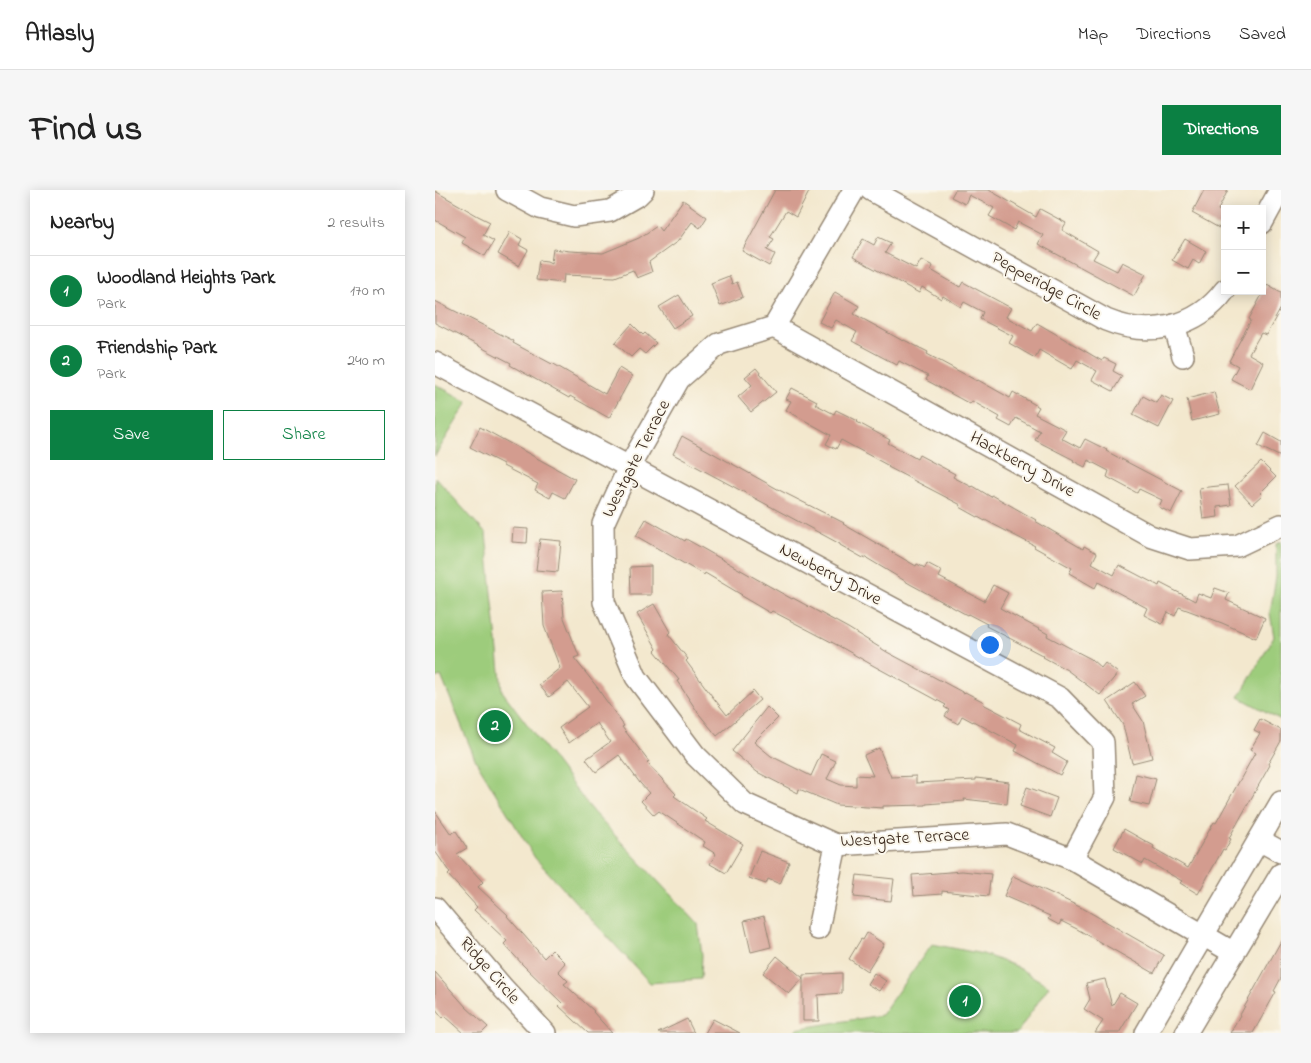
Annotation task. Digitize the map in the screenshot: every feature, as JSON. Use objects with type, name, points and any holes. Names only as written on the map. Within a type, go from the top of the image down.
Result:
[{"type":"street","points":[[507,190],[540,208],[574,216],[610,211],[638,195],[643,190]]},
{"type":"street","points":[[774,327],[854,190]]},
{"type":"street","name":"Pepperidge Circle","points":[[871,190],[1107,320],[1123,326],[1140,329],[1159,329],[1173,325],[1198,314],[1221,294]]},
{"type":"street","points":[[1266,216],[1280,190]]},
{"type":"street","points":[[1173,325],[1183,356]]},
{"type":"street","name":"Westgate Terrace","points":[[774,327],[719,344],[679,380],[629,467],[603,524],[604,602],[636,677],[695,754],[745,804],[836,845],[1007,834],[1072,859],[1234,953]]},
{"type":"street","name":"Hackberry Drive","points":[[774,327],[1150,536],[1190,549],[1237,546],[1281,524]]},
{"type":"street","name":"Newberry Drive","points":[[435,363],[1060,698],[1103,742],[1105,798],[1072,859]]},
{"type":"street","points":[[1146,1033],[1281,802]]},
{"type":"street","points":[[1259,840],[1281,852]]},
{"type":"street","points":[[818,928],[836,845]]},
{"type":"street","points":[[1186,1033],[1281,874]]},
{"type":"street","name":"Ridge Circle","points":[[435,908],[503,988],[545,1033]]},
{"type":"green space","points":[[435,384],[468,402],[435,456]]},
{"type":"green space","points":[[435,477],[486,534],[502,691],[593,812],[698,924],[702,955],[701,979],[650,983],[535,858],[476,761],[441,676],[435,678]]},
{"type":"green space","points":[[1281,541],[1281,720],[1239,697],[1274,637],[1270,613],[1276,577],[1276,544]]},
{"type":"green space","points":[[932,944],[983,954],[1015,966],[1049,986],[1017,1033],[796,1033],[796,1029],[881,1015]]},
{"type":"building","points":[[775,190],[810,190],[796,217],[786,211],[770,237],[774,239],[767,250],[775,254],[769,266],[742,251]]},
{"type":"building","points":[[955,190],[989,190],[1036,217],[1040,209],[1066,223],[1062,230],[1098,251],[1093,259],[1117,271],[1122,262],[1146,274],[1134,296],[1038,244],[1043,235],[1018,222],[1014,230],[989,216],[994,208],[969,195],[965,204],[951,197]]},
{"type":"building","points":[[1204,190],[1228,190],[1218,210],[1221,211],[1221,224],[1219,228],[1192,213]]},
{"type":"building","points":[[435,191],[490,222],[483,235],[494,241],[485,256],[462,243],[465,237],[435,220]]},
{"type":"building","points":[[683,200],[707,217],[700,228],[692,222],[678,241],[649,262],[652,272],[637,278],[633,270],[615,277],[564,275],[563,283],[536,280],[539,260],[551,263],[553,249],[603,253],[639,238],[657,226],[661,231]]},
{"type":"building","points":[[510,232],[522,239],[519,245],[528,250],[519,266],[498,254]]},
{"type":"building","points":[[878,237],[891,243],[885,253],[916,269],[921,260],[933,266],[931,270],[960,287],[963,282],[1011,308],[1006,317],[1032,331],[1037,323],[1102,361],[1104,358],[1116,364],[1113,371],[1122,376],[1113,391],[1092,380],[1097,371],[1077,360],[1072,369],[1039,350],[1035,358],[1009,343],[1013,336],[980,319],[983,312],[964,302],[961,307],[943,296],[941,299],[922,287],[919,293],[853,257],[863,239],[874,245]]},
{"type":"building","points":[[1185,239],[1206,251],[1199,264],[1193,260],[1188,269],[1172,260]]},
{"type":"building","points":[[729,276],[732,284],[737,282],[743,297],[720,306],[711,283]]},
{"type":"building","points":[[1267,285],[1281,293],[1281,308],[1266,335],[1261,333],[1249,354],[1263,362],[1250,389],[1231,379],[1238,366],[1229,361],[1251,320],[1249,319],[1262,295],[1266,295]]},
{"type":"building","points":[[835,292],[859,306],[854,314],[903,341],[928,352],[927,354],[1010,398],[1013,392],[1039,407],[1035,414],[1066,430],[1061,438],[1080,448],[1085,439],[1182,491],[1171,513],[1159,507],[1162,500],[1139,489],[1137,493],[1107,477],[1109,471],[1088,460],[1085,467],[1035,440],[1040,431],[1016,418],[1011,427],[998,420],[1000,417],[972,401],[970,404],[926,380],[928,376],[899,361],[897,365],[852,341],[857,332],[836,320],[831,328],[819,322]]},
{"type":"building","points":[[679,295],[692,316],[673,328],[659,307]]},
{"type":"building","points":[[435,301],[514,341],[513,343],[605,394],[619,368],[632,376],[609,418],[570,396],[569,398],[510,365],[511,363],[435,323]]},
{"type":"building","points":[[632,324],[643,335],[645,333],[656,343],[645,354],[639,349],[631,357],[615,343]]},
{"type":"building","points":[[756,368],[776,392],[751,412],[738,397],[752,385],[745,377]]},
{"type":"building","points":[[792,388],[817,401],[815,404],[834,414],[836,410],[858,421],[890,440],[888,443],[917,459],[919,455],[955,474],[953,477],[991,497],[992,495],[1083,549],[1084,546],[1097,553],[1092,563],[1114,575],[1119,565],[1159,586],[1160,583],[1195,601],[1198,593],[1211,598],[1215,588],[1229,593],[1226,600],[1265,618],[1256,638],[1179,607],[1175,616],[1168,612],[1162,624],[1144,615],[1147,608],[1098,582],[1095,588],[1069,573],[1072,568],[1035,546],[985,521],[960,507],[961,505],[841,440],[836,449],[826,444],[831,435],[786,410],[791,401],[786,399]]},
{"type":"building","points":[[1214,392],[1220,414],[1192,421],[1187,399]]},
{"type":"building","points":[[1161,395],[1173,401],[1159,428],[1133,415],[1143,396],[1156,403]]},
{"type":"building","points":[[480,427],[575,479],[565,498],[553,492],[550,498],[535,490],[538,484],[470,447]]},
{"type":"building","points":[[1265,433],[1281,442],[1281,457],[1258,446]]},
{"type":"building","points":[[682,436],[781,491],[844,523],[916,566],[917,564],[925,568],[927,563],[942,571],[939,577],[984,601],[993,585],[1008,593],[1000,608],[1091,659],[1101,668],[1105,663],[1118,673],[1100,695],[1067,670],[1044,656],[673,454]]},
{"type":"building","points":[[1261,462],[1276,477],[1252,504],[1235,486]]},
{"type":"building","points":[[1228,485],[1231,505],[1217,507],[1218,517],[1203,519],[1199,488]]},
{"type":"building","points":[[646,519],[685,541],[686,539],[792,599],[848,628],[887,652],[984,702],[983,704],[1021,724],[1019,729],[1055,748],[1052,753],[1067,762],[1060,775],[1015,751],[1018,745],[973,721],[962,716],[958,724],[945,716],[949,710],[944,707],[946,705],[839,646],[772,611],[770,613],[705,573],[704,575],[636,536]]},
{"type":"building","points":[[513,528],[528,529],[527,543],[512,542]]},
{"type":"building","points":[[540,539],[561,541],[558,572],[536,570]]},
{"type":"building","points":[[651,566],[651,595],[631,595],[630,567]]},
{"type":"building","points":[[562,591],[564,618],[579,656],[574,658],[601,692],[624,726],[622,727],[649,762],[647,763],[676,794],[674,796],[707,819],[705,821],[743,844],[726,873],[710,864],[716,854],[703,846],[705,842],[659,811],[654,815],[641,801],[649,793],[619,755],[596,772],[586,759],[610,742],[597,723],[569,743],[559,728],[588,707],[568,682],[549,697],[539,685],[560,668],[544,626],[542,592]]},
{"type":"building","points":[[654,604],[670,632],[668,634],[727,715],[753,691],[760,700],[717,736],[699,714],[677,681],[679,680],[655,651],[657,649],[637,614]]},
{"type":"building","points":[[1135,682],[1145,696],[1132,704],[1143,721],[1152,758],[1132,763],[1123,725],[1107,701]]},
{"type":"building","points":[[767,707],[778,718],[754,742],[771,756],[811,776],[821,754],[836,761],[827,779],[841,785],[856,786],[856,775],[873,776],[864,755],[879,748],[891,777],[916,776],[916,783],[976,780],[976,778],[1009,782],[1007,804],[964,799],[965,801],[926,805],[883,806],[883,808],[837,805],[799,789],[798,793],[757,772],[732,751]]},
{"type":"building","points":[[1260,719],[1281,730],[1281,741],[1268,764],[1270,765],[1229,838],[1231,839],[1225,850],[1223,849],[1198,894],[1180,883],[1182,881],[1145,860],[1143,864],[1114,848],[1124,829],[1188,868],[1214,822],[1216,823],[1255,753],[1250,750],[1260,733],[1254,730]]},
{"type":"building","points":[[1136,774],[1156,779],[1149,806],[1130,802]]},
{"type":"building","points":[[1027,787],[1057,798],[1050,817],[1020,806]]},
{"type":"building","points":[[435,811],[451,834],[456,831],[467,848],[457,854],[483,882],[478,887],[508,915],[544,958],[552,950],[565,963],[558,971],[568,981],[564,984],[594,1011],[612,1033],[588,1033],[559,1006],[562,1003],[504,944],[507,941],[474,910],[477,907],[448,875],[450,873],[435,851]]},
{"type":"building","points":[[760,851],[789,862],[780,884],[768,879],[766,884],[749,878]]},
{"type":"building","points":[[962,871],[991,874],[988,896],[942,891],[942,894],[914,896],[912,875]]},
{"type":"building","points":[[857,875],[894,879],[891,901],[854,897]]},
{"type":"building","points":[[1013,876],[1084,909],[1164,955],[1154,973],[1077,929],[1061,921],[1059,925],[1048,919],[1050,916],[1004,896]]},
{"type":"building","points":[[764,916],[771,947],[751,952],[744,921]]},
{"type":"building","points":[[867,933],[884,944],[867,971],[849,959],[861,939],[863,940]]},
{"type":"building","points":[[1281,941],[1281,978],[1274,991],[1276,992],[1253,1033],[1230,1033]]},
{"type":"building","points":[[777,956],[803,978],[789,994],[763,973]]},
{"type":"building","points":[[435,972],[466,1007],[488,1027],[482,1033],[464,1033],[445,1016],[443,1018],[435,1008]]},
{"type":"building","points":[[842,973],[842,993],[818,995],[819,1021],[803,1021],[803,975]]},
{"type":"building","points":[[874,973],[886,981],[879,991],[867,984]]},
{"type":"building","points":[[1105,979],[1112,1006],[1120,993],[1137,1003],[1119,1033],[1095,1033],[1103,1021],[1084,1009],[1090,999],[1086,983]]},
{"type":"building","points":[[687,1019],[694,1033],[658,1033]]},
{"type":"building","points":[[713,1019],[740,1033],[705,1033]]},
{"type":"place","name":"Friendship Park","points":[[495,726]]},
{"type":"place","name":"Woodland Heights Park","points":[[965,1001]]}]
